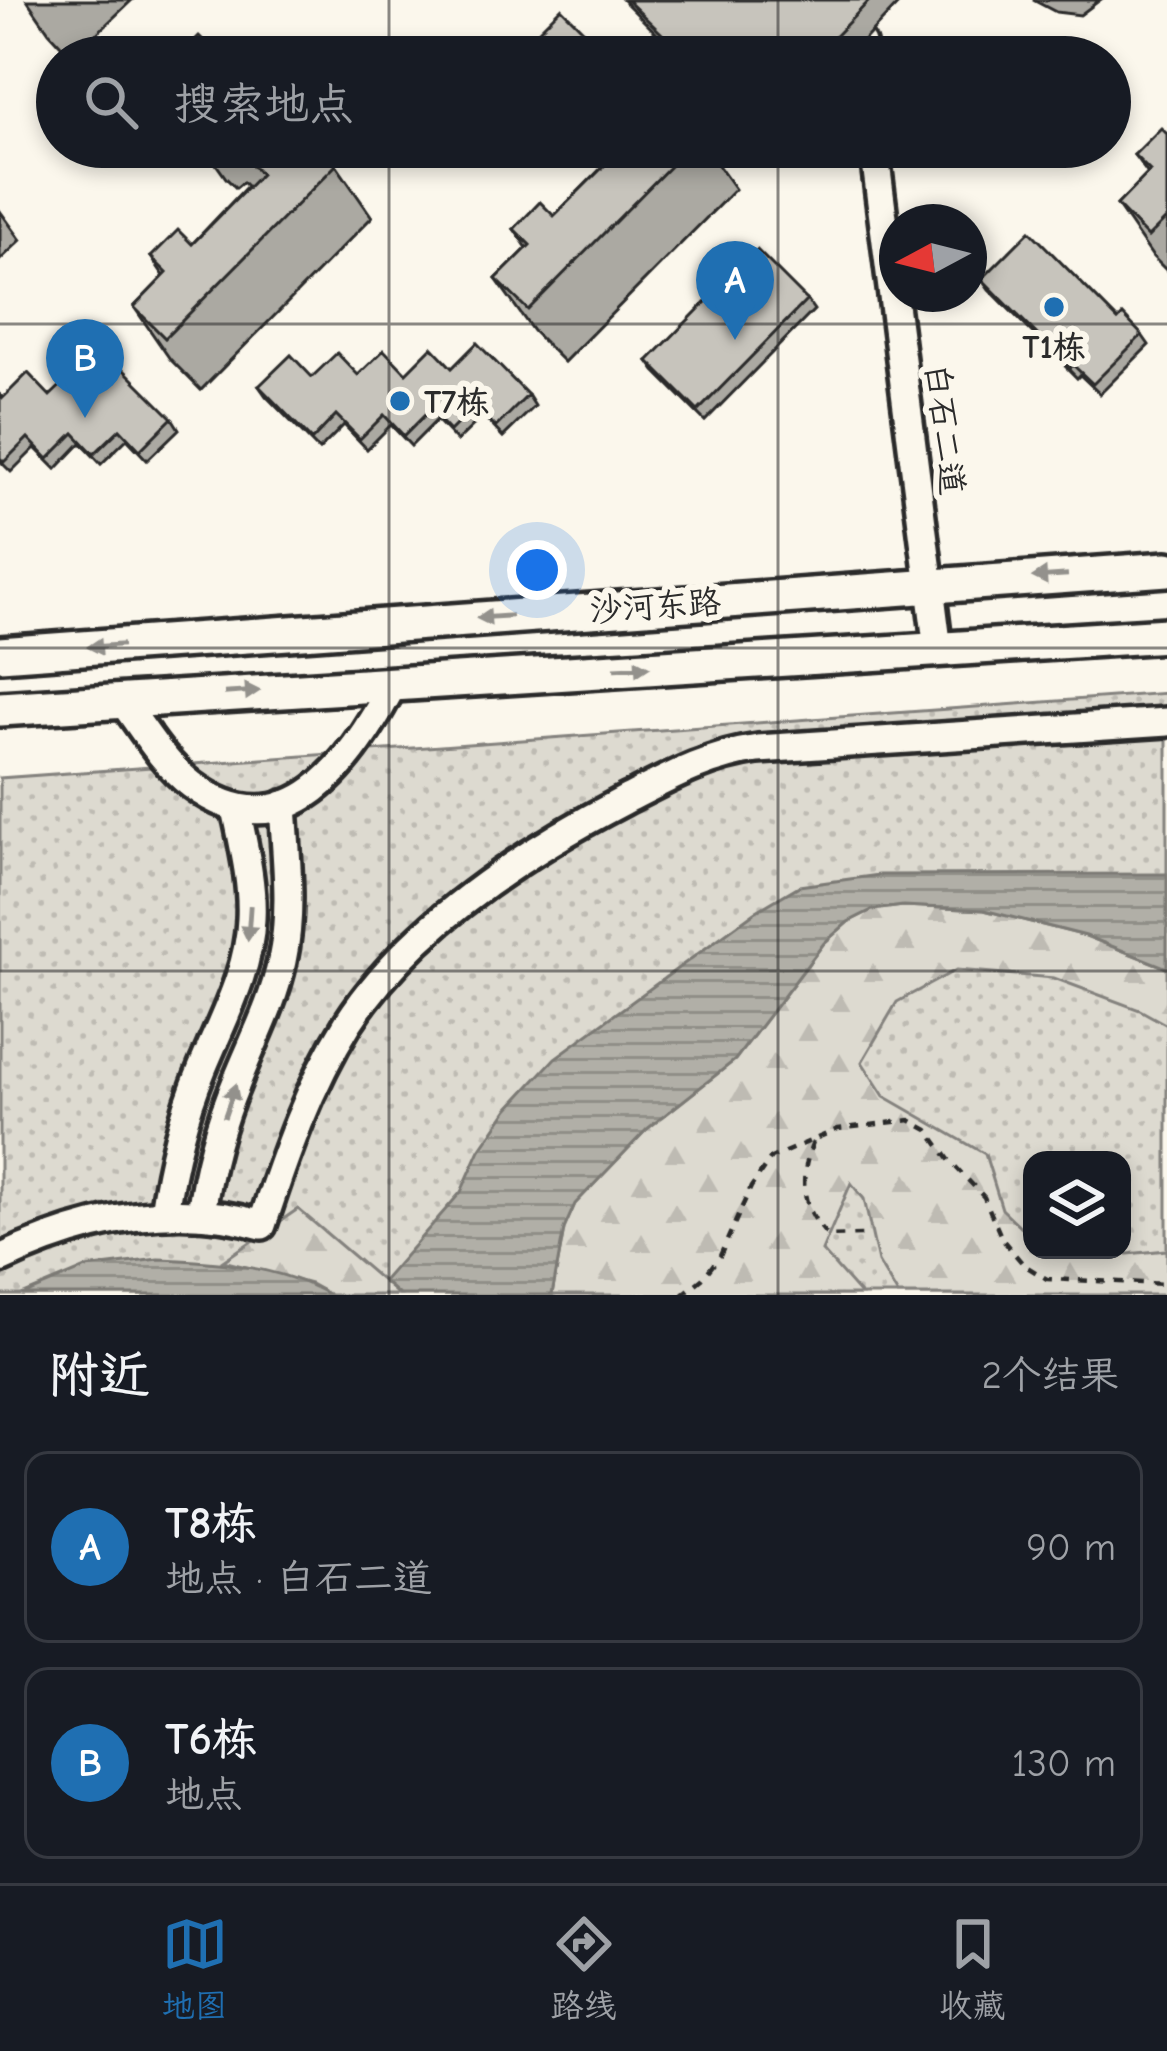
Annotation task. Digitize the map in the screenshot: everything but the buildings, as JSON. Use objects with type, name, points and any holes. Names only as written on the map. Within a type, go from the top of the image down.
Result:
[{"type":"main road","name":"沙河东路","points":[[0,654],[1167,569]]},
{"type":"main road","name":"沙河东路","points":[[0,709],[1167,635]]},
{"type":"street","name":"白石二道","points":[[877,168],[938,650]]},
{"type":"street","points":[[122,700],[190,784],[236,808],[283,805],[310,794],[350,758],[394,682]]},
{"type":"street","points":[[0,1259],[90,1225],[164,1213],[262,1225],[288,1146],[350,1020],[449,912],[502,871],[574,826],[697,763],[727,753],[1167,722]]},
{"type":"street","points":[[201,1214],[207,1171],[222,1124],[268,1016],[282,964],[288,924],[283,805]]},
{"type":"street","points":[[164,1213],[171,1163],[199,1074],[232,1002],[246,956],[250,890],[236,808]]},
{"type":"path","points":[[682,1295],[720,1256],[751,1187],[771,1157],[838,1129],[910,1120],[928,1130],[984,1197],[1002,1239],[1024,1265],[1047,1279],[1167,1284]]},
{"type":"path","points":[[813,1142],[804,1165],[802,1190],[812,1219],[828,1236],[864,1235]]},
{"type":"green space","points":[[1167,693],[1167,1295],[0,1295],[0,778]]},
{"type":"green space","points":[[903,906],[984,910],[1086,936],[1167,968],[1167,1025],[1054,978],[956,970],[897,1002],[862,1062],[884,1096],[985,1154],[1002,1209],[1023,1229],[1023,1259],[1131,1259],[1131,1254],[1167,1250],[1167,1295],[898,1295],[878,1262],[864,1199],[851,1183],[822,1251],[861,1295],[552,1295],[564,1229],[575,1204],[647,1129],[735,1060],[824,943],[848,922],[872,910]]},
{"type":"green space","points":[[298,1209],[399,1295],[330,1295],[310,1284],[223,1261]]},
{"type":"shaded area","points":[[1167,874],[1167,968],[1086,936],[984,910],[903,906],[872,910],[848,922],[824,943],[735,1060],[647,1129],[575,1204],[564,1229],[552,1295],[399,1295],[383,1281],[461,1192],[480,1150],[508,1109],[555,1058],[755,912],[799,886],[879,875]]},
{"type":"shaded area","points":[[158,1259],[268,1271],[330,1295],[22,1295],[86,1268]]},
{"type":"place","name":"T1栋","points":[[1054,307]]},
{"type":"place","name":"T8栋","points":[[735,340]]},
{"type":"place","name":"T7栋","points":[[400,401]]},
{"type":"place","name":"T6栋","points":[[85,418]]}]
